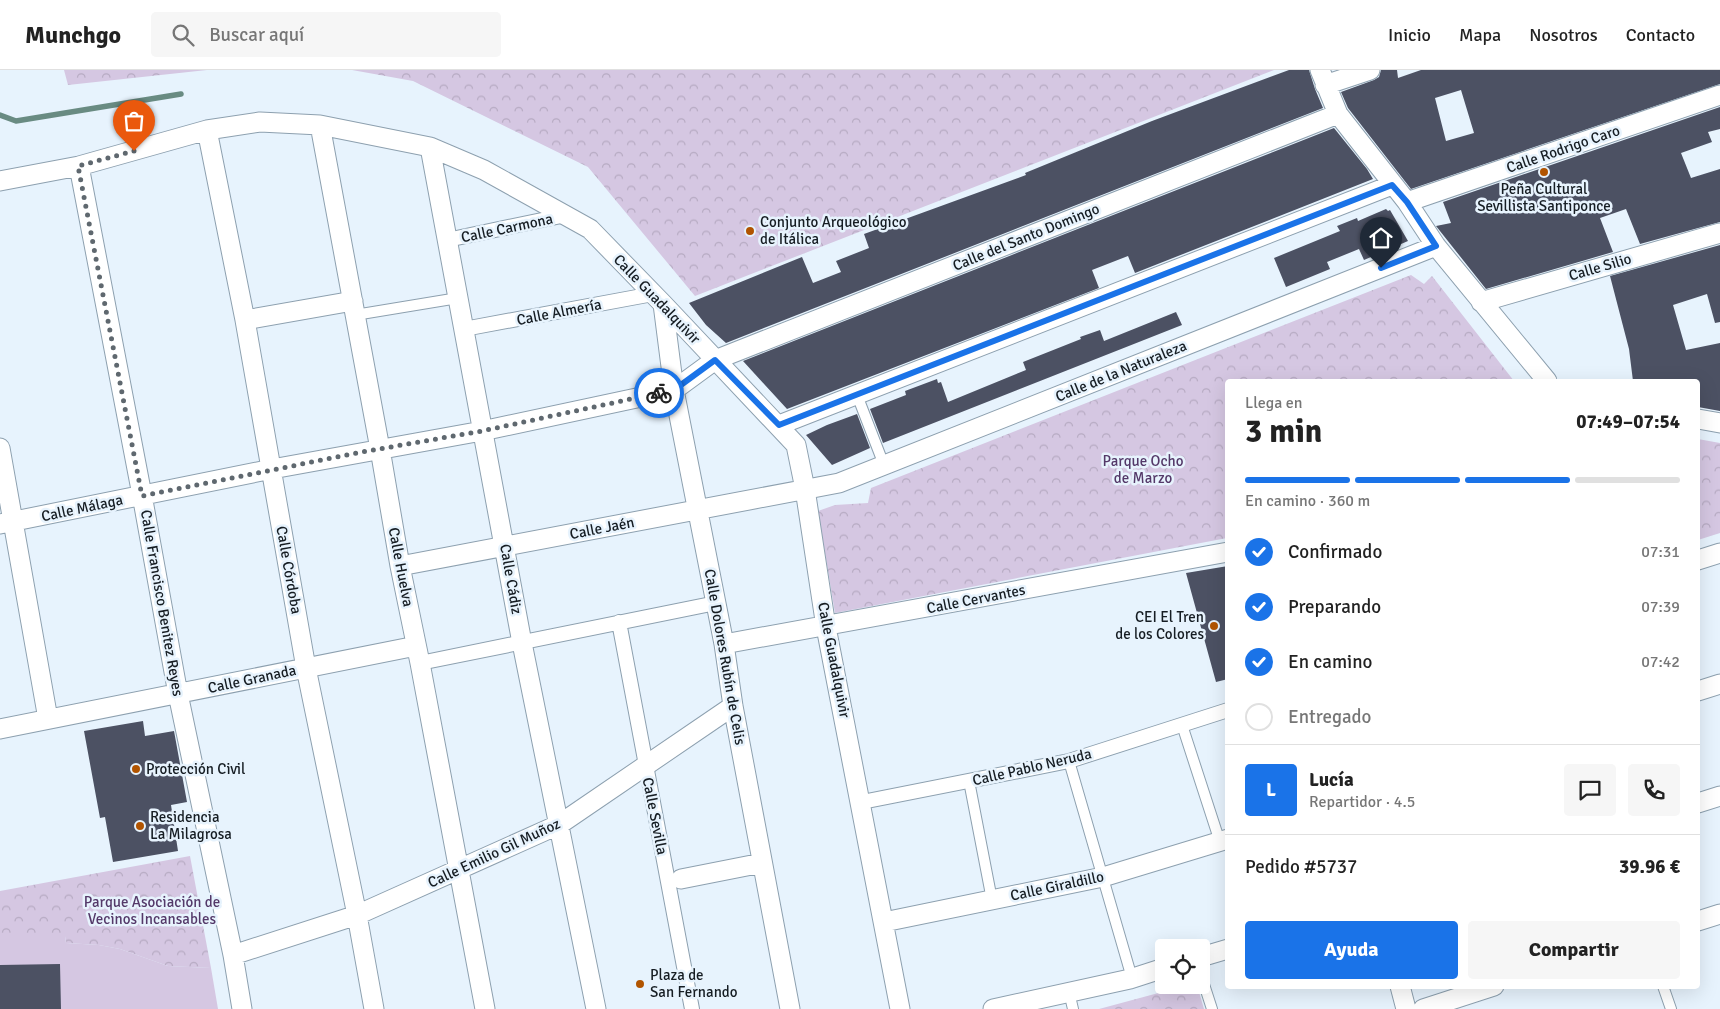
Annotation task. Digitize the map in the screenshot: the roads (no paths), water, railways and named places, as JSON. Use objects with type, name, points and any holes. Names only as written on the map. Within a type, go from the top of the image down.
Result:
[{"type":"street","points":[[1370,70],[1323,77],[1338,114],[1407,202],[1436,246],[1545,379]]},
{"type":"street","name":"Calle Rodrigo Caro","points":[[1407,202],[1720,95]]},
{"type":"street","name":"Calle del Santo Domingo","points":[[715,360],[1338,114]]},
{"type":"street","name":"Calle Guadalquivir","points":[[0,181],[78,166],[207,130],[260,122],[320,125],[430,147],[484,170],[590,229],[779,425],[796,445],[805,489],[826,626],[862,802],[900,1009]]},
{"type":"street","name":"Calle Huelva","points":[[320,125],[400,566],[485,1009]]},
{"type":"street","name":"Calle Córdoba","points":[[207,130],[245,320],[306,668],[357,915],[374,1009]]},
{"type":"street","name":"Calle Cádiz","points":[[430,147],[482,431],[506,547],[522,642],[596,1009]]},
{"type":"street","name":"Calle Francisco Benitez Reyes","points":[[78,166],[178,694],[233,954],[242,1009]]},
{"type":"street","points":[[779,425],[1392,185]]},
{"type":"street","name":"Calle Carmona","points":[[447,240],[566,216]]},
{"type":"street","name":"Calle Silio","points":[[1481,302],[1720,233]]},
{"type":"street","name":"Calle de la Naturaleza","points":[[805,489],[839,483],[1436,246]]},
{"type":"street","name":"Calle Almería","points":[[464,329],[658,299]]},
{"type":"street","name":"Calle Dolores Rubín de Celis","points":[[658,299],[724,644],[733,706],[790,1009]]},
{"type":"street","points":[[245,320],[354,308]]},
{"type":"street","name":"Calle Málaga","points":[[6,523],[272,469],[482,431],[674,390],[715,360]]},
{"type":"street","points":[[1700,419],[1720,423]]},
{"type":"street","points":[[0,448],[6,523],[48,719]]},
{"type":"street","name":"Calle Jaén","points":[[400,566],[805,489]]},
{"type":"street","name":"Calle Cervantes","points":[[724,644],[1225,553]]},
{"type":"street","points":[[1700,559],[1720,553]]},
{"type":"street","name":"Calle Granada","points":[[0,729],[306,668],[522,642],[716,603]]},
{"type":"street","name":"Calle Sevilla","points":[[619,622],[692,1009]]},
{"type":"street","points":[[1700,690],[1720,684]]},
{"type":"street","name":"Calle Emilio Gil Muñoz","points":[[233,954],[357,915],[560,824],[645,764],[733,706]]},
{"type":"street","name":"Calle Pablo Neruda","points":[[862,802],[1069,761],[1225,711]]},
{"type":"street","points":[[1700,802],[1720,796]]},
{"type":"street","name":"Calle Giraldillo","points":[[884,922],[1102,877],[1224,840]]},
{"type":"street","points":[[681,879],[762,863]]},
{"type":"street","points":[[1700,920],[1720,914]]},
{"type":"street","points":[[1210,954],[1225,950]]},
{"type":"street","points":[[993,1009],[1071,1001],[1155,971]]},
{"type":"street","points":[[1401,989],[1406,1009]]},
{"type":"street","points":[[1422,1009],[1485,989]]},
{"type":"lane","points":[[354,308],[458,298]]},
{"type":"lane","points":[[857,395],[884,465]]},
{"type":"lane","points":[[1182,725],[1224,840]]},
{"type":"lane","points":[[1069,761],[1132,978]]},
{"type":"lane","points":[[969,781],[992,900]]},
{"type":"lane","points":[[1664,989],[1671,1009]]},
{"type":"lane","points":[[1207,994],[1212,1009]]},
{"type":"waterway","points":[[0,115],[16,121],[181,94]]},
{"type":"place","name":"Peña Cultural Sevillista Santiponce","points":[[1544,172]]},
{"type":"place","name":"Conjunto Arqueológico de Itálica","points":[[750,231]]},
{"type":"place","name":"CEI El Tren de los Colores","points":[[1214,626]]},
{"type":"place","name":"Protección Civil","points":[[136,769]]},
{"type":"place","name":"Residencia La Milagrosa","points":[[140,826]]},
{"type":"place","name":"Plaza de San Fernando","points":[[640,984]]},
{"type":"park label","name":"Parque Ocho de Marzo","points":[[1143,470]]},
{"type":"park label","name":"Parque Asociación de Vecinos Incansables","points":[[152,910]]}]
